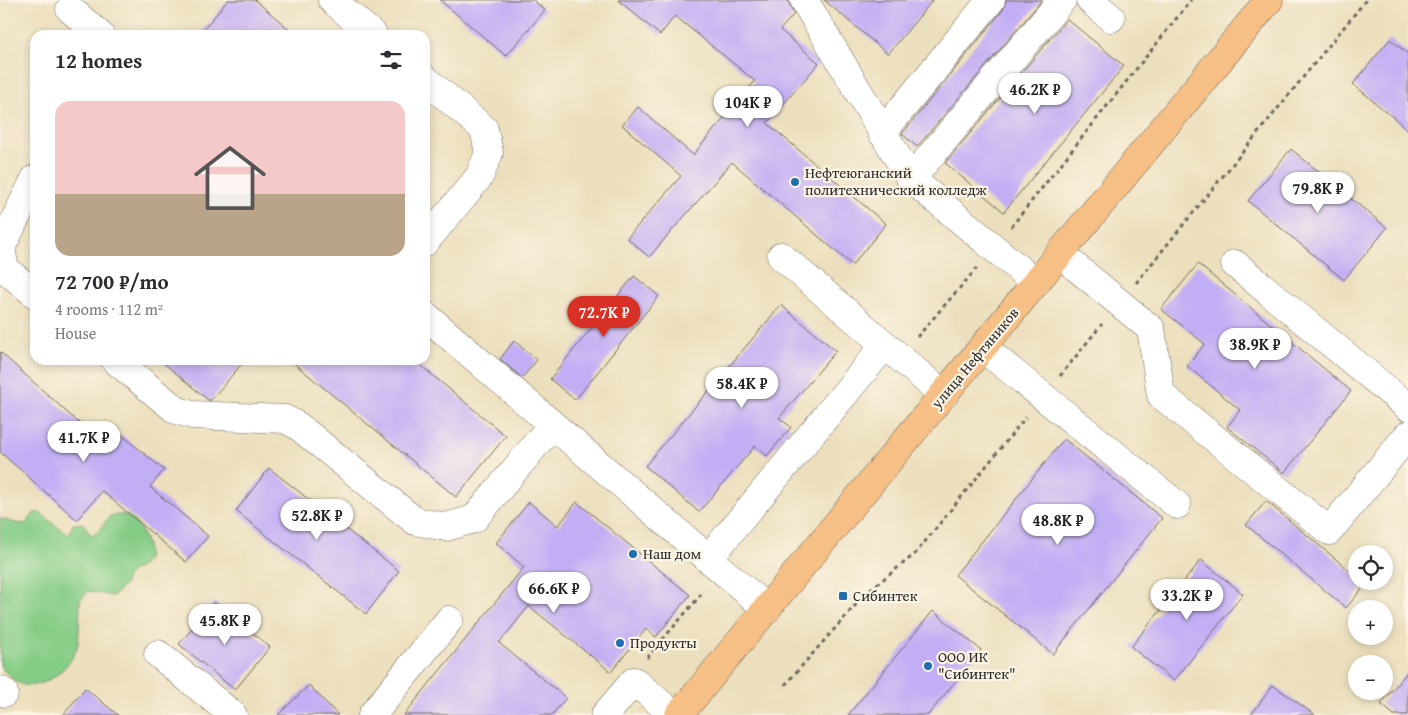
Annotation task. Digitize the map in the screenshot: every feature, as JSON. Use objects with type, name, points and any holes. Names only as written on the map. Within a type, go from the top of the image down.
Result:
[{"type":"main road","name":"улица Нефтяников","points":[[679,715],[1269,0]]},
{"type":"lane","points":[[332,0],[367,30]]},
{"type":"lane","points":[[804,0],[882,133],[912,179],[1036,283]]},
{"type":"lane","points":[[882,133],[991,0]]},
{"type":"lane","points":[[912,179],[1062,0]]},
{"type":"lane","points":[[1090,0],[1112,18]]},
{"type":"lane","points":[[70,9],[94,30]]},
{"type":"lane","points":[[430,83],[484,129],[489,153],[479,177],[430,236]]},
{"type":"lane","points":[[30,189],[1,248],[5,269],[30,290]]},
{"type":"lane","points":[[1060,254],[1152,329],[1161,395],[1329,531],[1408,435]]},
{"type":"lane","points":[[781,256],[944,395]]},
{"type":"lane","points":[[1235,264],[1408,408]]},
{"type":"lane","points":[[430,320],[767,609]]},
{"type":"lane","points":[[983,348],[1177,505]]},
{"type":"lane","points":[[714,564],[893,351]]},
{"type":"lane","points":[[121,365],[176,410],[192,415],[285,419],[298,426],[414,521],[446,527],[474,519],[552,425]]},
{"type":"lane","points":[[372,715],[449,620]]},
{"type":"lane","points":[[158,654],[234,715]]},
{"type":"lane","points":[[605,715],[634,681],[674,715]]},
{"type":"path","points":[[893,351],[994,247],[1191,0]]},
{"type":"path","points":[[785,685],[867,592],[916,554],[1366,0]]},
{"type":"path","points":[[690,607],[714,564]]},
{"type":"green space","points":[[35,512],[40,513],[63,531],[70,533],[73,524],[83,523],[91,535],[97,533],[110,516],[125,515],[135,522],[139,528],[146,542],[148,555],[144,564],[129,574],[123,586],[113,596],[88,591],[80,600],[78,643],[71,659],[58,674],[50,679],[41,683],[24,685],[14,680],[0,666],[0,518],[26,524]]},
{"type":"building","points":[[228,0],[255,0],[290,30],[203,30]]},
{"type":"building","points":[[440,0],[533,0],[545,10],[506,56]]},
{"type":"building","points":[[618,0],[788,0],[794,14],[780,30],[819,63],[767,123],[886,224],[852,265],[732,162],[649,257],[627,238],[681,176],[622,125],[638,107],[693,155],[755,81],[675,16],[660,35]]},
{"type":"building","points":[[824,0],[933,0],[888,54]]},
{"type":"building","points":[[1006,0],[1042,0],[917,147],[902,134],[1003,10]]},
{"type":"building","points":[[1067,19],[1124,66],[1004,212],[945,163]]},
{"type":"building","points":[[1390,39],[1408,54],[1408,130],[1353,84]]},
{"type":"building","points":[[1291,149],[1387,228],[1344,280],[1248,201]]},
{"type":"building","points":[[1198,264],[1351,391],[1284,473],[1227,427],[1240,410],[1187,366],[1205,344],[1161,309]]},
{"type":"building","points":[[634,276],[659,296],[575,400],[550,379]]},
{"type":"building","points":[[781,305],[836,351],[779,418],[791,427],[767,456],[755,446],[699,512],[645,466]]},
{"type":"building","points":[[514,341],[537,360],[522,378],[500,359]]},
{"type":"building","points":[[0,352],[109,450],[122,435],[164,470],[150,487],[208,536],[186,562],[102,491],[77,520],[0,452]]},
{"type":"building","points":[[166,365],[241,365],[211,400],[208,400]]},
{"type":"building","points":[[296,365],[420,365],[506,436],[456,497]]},
{"type":"building","points":[[1064,439],[1162,518],[1053,654],[955,575]]},
{"type":"building","points":[[269,468],[399,571],[366,614],[236,511]]},
{"type":"building","points":[[1266,501],[1348,569],[1348,590],[1361,590],[1353,600],[1348,600],[1346,608],[1246,525]]},
{"type":"building","points":[[529,502],[558,526],[577,502],[690,595],[656,637],[646,629],[611,672],[529,606],[499,643],[566,698],[552,715],[404,715],[524,567],[496,543]]},
{"type":"building","points":[[1201,560],[1243,594],[1174,681],[1131,647]]},
{"type":"building","points":[[214,602],[270,647],[235,690],[179,644]]},
{"type":"building","name":"ООО ИК \"Сибинтек\"","points":[[933,611],[981,650],[928,715],[848,715]]},
{"type":"building","points":[[1408,671],[1408,715],[1394,715],[1381,704],[1384,700],[1393,700],[1393,689]]},
{"type":"building","points":[[309,685],[338,715],[278,715]]},
{"type":"building","points":[[1273,685],[1315,715],[1251,715]]},
{"type":"building","points":[[85,688],[118,715],[63,715]]},
{"type":"place","name":"Нефтеюганский политехнический колледж","points":[[795,182]]},
{"type":"place","name":"Наш дом","points":[[633,554]]},
{"type":"place","name":"Сибинтек","points":[[843,596]]},
{"type":"place","name":"Продукты","points":[[620,643]]},
{"type":"place","name":"ООО ИК \"Сибинтек\"","points":[[928,666]]}]
